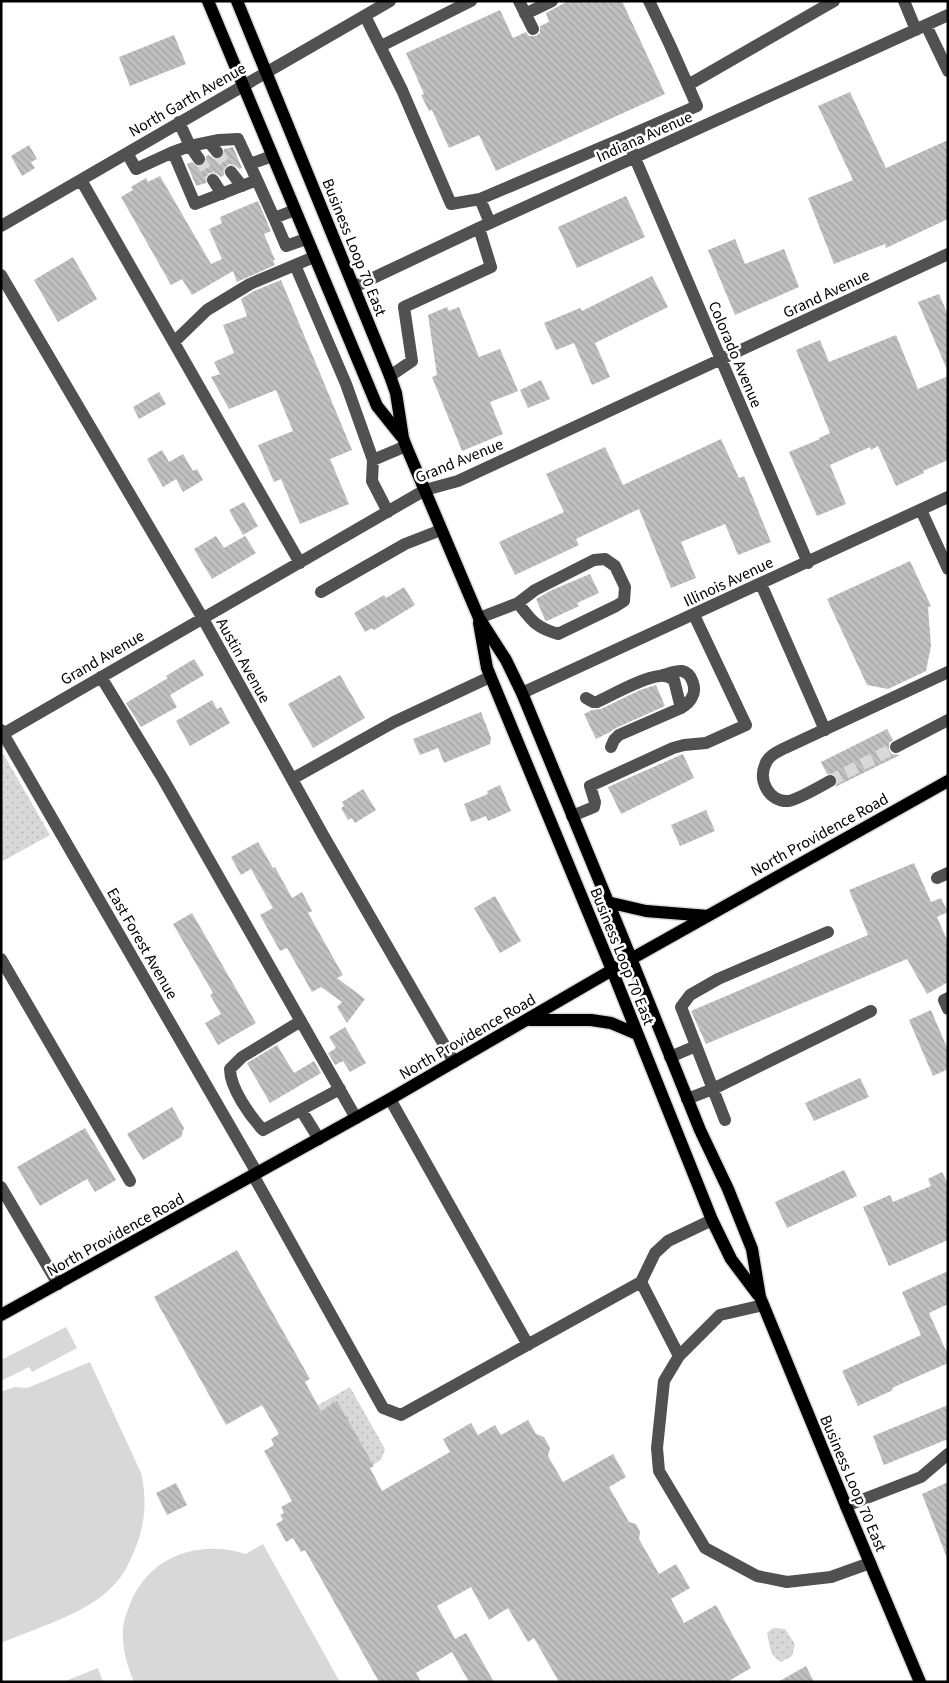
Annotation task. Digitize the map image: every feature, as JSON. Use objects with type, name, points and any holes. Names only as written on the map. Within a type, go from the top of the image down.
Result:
[{"type":"main road","name":"Business Loop 70 East","points":[[208,1],[377,406],[404,442],[479,618],[506,660],[522,694],[687,1099],[728,1189],[752,1249],[762,1301],[920,1682]]},
{"type":"main road","name":"Business Loop 70 East","points":[[236,1],[390,376],[396,394],[404,442]]},
{"type":"main road","name":"Business Loop 70 East","points":[[479,618],[486,668],[612,970],[712,1220],[731,1259],[762,1301]]},
{"type":"main road","name":"North Providence Road","points":[[1,1314],[390,1099],[631,959],[948,781]]},
{"type":"main road","points":[[607,902],[646,911],[708,916]]},
{"type":"main road","points":[[527,1020],[591,1020],[611,1023],[637,1034]]},
{"type":"street","name":"North Garth Avenue","points":[[1,226],[390,1]]},
{"type":"street","points":[[381,46],[471,1]]},
{"type":"street","points":[[519,1],[533,29]]},
{"type":"street","points":[[525,14],[552,1]]},
{"type":"street","points":[[365,16],[381,46],[451,204],[480,199],[697,106],[649,1]]},
{"type":"street","points":[[688,85],[834,1]]},
{"type":"street","points":[[904,1],[948,72]]},
{"type":"street","name":"Indiana Avenue","points":[[354,287],[948,15]]},
{"type":"street","points":[[179,122],[190,146],[199,159]]},
{"type":"street","name":"Colorado Avenue","points":[[626,137],[808,562]]},
{"type":"street","points":[[127,153],[136,169],[190,146],[213,147],[238,139],[286,246],[306,239]]},
{"type":"street","points":[[173,152],[195,204],[257,180]]},
{"type":"street","points":[[250,164],[272,156]]},
{"type":"street","points":[[231,172],[242,186]]},
{"type":"street","points":[[81,180],[300,562]]},
{"type":"street","points":[[213,180],[222,194]]},
{"type":"street","points":[[390,376],[412,361],[404,307],[491,267],[480,199]]},
{"type":"street","points":[[274,218],[294,210]]},
{"type":"street","name":"Grand Avenue","points":[[2,733],[425,490],[458,481],[948,254]]},
{"type":"street","points":[[174,342],[208,310],[250,284],[314,257]]},
{"type":"street","points":[[296,265],[346,384],[373,460],[372,481],[388,512]]},
{"type":"street","name":"Austin Avenue","points":[[1,275],[202,618],[454,1062]]},
{"type":"street","points":[[332,350],[350,343]]},
{"type":"street","points":[[346,384],[365,376]]},
{"type":"street","points":[[373,460],[404,442]]},
{"type":"street","name":"Illinois Avenue","points":[[522,694],[948,497]]},
{"type":"street","points":[[921,510],[943,548],[948,569]]},
{"type":"street","points":[[321,592],[406,544],[441,530]]},
{"type":"street","points":[[479,618],[518,603],[535,590],[594,560],[605,559],[616,566],[626,587],[624,600],[616,606],[558,634],[542,629],[533,622],[518,603]]},
{"type":"street","points":[[761,584],[825,730]]},
{"type":"street","points":[[572,816],[594,807],[595,802],[590,786],[673,748],[684,744],[706,743],[746,725],[694,615]]},
{"type":"street","points":[[830,781],[790,801],[779,800],[771,796],[764,785],[762,775],[765,764],[772,756],[948,672]]},
{"type":"street","points":[[586,698],[592,702],[597,702],[645,680],[660,676],[670,677],[674,680],[682,708],[619,735],[611,747]]},
{"type":"street","points":[[101,677],[163,779],[356,1118]]},
{"type":"street","points":[[292,779],[394,722],[490,677]]},
{"type":"street","points":[[896,748],[948,720]]},
{"type":"street","name":"East Forest Avenue","points":[[2,733],[220,1110],[383,1408],[401,1415],[641,1282]]},
{"type":"street","points":[[725,1120],[681,1007],[690,995],[718,979],[828,932]]},
{"type":"street","points":[[1,958],[130,1181]]},
{"type":"street","points":[[948,998],[944,1000],[948,1009]]},
{"type":"street","points":[[687,1099],[713,1089],[871,1011]]},
{"type":"street","points":[[301,1021],[242,1057],[230,1069],[230,1078],[240,1097],[263,1130],[340,1089]]},
{"type":"street","points":[[670,1057],[696,1046]]},
{"type":"street","points":[[220,1110],[240,1097]]},
{"type":"street","points":[[390,1099],[528,1346]]},
{"type":"street","points":[[302,1110],[319,1138]]},
{"type":"street","points":[[1,1187],[58,1284]]},
{"type":"street","points":[[680,1356],[641,1282],[656,1253],[668,1241],[712,1220]]},
{"type":"street","points":[[762,1301],[720,1315],[680,1356],[664,1381],[657,1448],[659,1471],[705,1548],[757,1576],[787,1582],[831,1577],[870,1563]]},
{"type":"street","points":[[846,1506],[921,1477],[948,1454]]},
{"type":"shaded area","points":[[1,753],[4,755],[50,835],[1,862]]},
{"type":"shaded area","points":[[66,1327],[77,1348],[32,1372],[29,1367],[1,1381],[1,1360]]},
{"type":"shaded area","points":[[90,1362],[141,1473],[144,1505],[143,1522],[139,1538],[124,1571],[116,1583],[101,1597],[59,1620],[1,1643],[1,1392],[14,1387],[27,1388]]},
{"type":"shaded area","points":[[350,1387],[385,1449],[381,1460],[373,1465],[337,1402],[321,1411],[318,1405]]},
{"type":"shaded area","points":[[263,1544],[340,1682],[134,1682],[125,1654],[123,1625],[137,1590],[148,1576],[161,1564],[176,1556],[192,1551],[228,1550],[246,1554]]},
{"type":"shaded area","points":[[773,1628],[785,1629],[795,1644],[792,1656],[781,1662],[774,1656],[770,1646],[767,1633]]},
{"type":"shaded area","points":[[98,1668],[103,1682],[63,1682]]},
{"type":"building","points":[[568,1],[622,1],[665,94],[496,171],[479,135],[449,148],[432,110],[429,111],[421,95],[424,94],[406,53],[500,10],[513,38],[526,32],[529,36],[536,36],[540,33],[540,26],[549,22],[546,13]]},
{"type":"building","points":[[174,35],[186,64],[130,86],[119,57]]},
{"type":"building","points":[[850,92],[886,168],[948,140],[948,219],[886,248],[885,244],[834,264],[808,198],[853,180],[818,106]]},
{"type":"building","points":[[29,145],[37,159],[31,162],[35,168],[22,176],[11,156]]},
{"type":"building","points":[[233,147],[242,168],[239,169],[229,164],[224,169],[224,175],[221,177],[216,173],[209,173],[206,177],[206,183],[196,186],[187,164],[192,162],[196,166],[203,166],[206,162],[206,156],[209,155],[219,160],[224,155],[224,149]]},
{"type":"building","points":[[160,176],[211,264],[222,259],[209,229],[222,223],[220,217],[258,201],[271,231],[264,234],[275,260],[273,260],[275,265],[237,282],[233,271],[192,295],[182,279],[171,285],[121,197],[133,190],[131,187],[146,178],[148,182]]},
{"type":"building","points":[[626,196],[645,237],[577,268],[558,227]]},
{"type":"building","points":[[735,239],[745,264],[784,249],[799,287],[735,315],[708,250]]},
{"type":"building","points":[[73,257],[97,299],[58,322],[34,280]]},
{"type":"building","points":[[652,276],[668,307],[595,343],[610,377],[592,385],[574,343],[556,350],[544,323],[580,308],[582,311]]},
{"type":"building","points":[[281,280],[352,450],[330,459],[349,504],[300,524],[281,479],[274,482],[258,445],[293,431],[276,390],[229,409],[211,377],[220,374],[214,362],[234,353],[223,325],[247,316],[241,299],[254,291]]},
{"type":"building","points":[[939,294],[948,315],[948,372],[918,302]]},
{"type":"building","points":[[447,307],[449,311],[459,307],[479,357],[500,349],[518,391],[490,402],[503,434],[462,451],[432,377],[437,375],[428,315]]},
{"type":"building","points":[[896,335],[918,389],[948,376],[948,460],[896,486],[878,446],[871,450],[870,447],[830,465],[846,504],[817,516],[789,452],[830,433],[796,350],[820,340],[829,362]]},
{"type":"building","points":[[541,380],[550,399],[528,408],[520,390]]},
{"type":"building","points":[[159,392],[166,404],[139,419],[133,407]]},
{"type":"building","points":[[721,439],[739,478],[744,476],[771,542],[738,555],[725,524],[681,542],[696,578],[671,588],[639,509],[576,539],[579,545],[515,575],[499,542],[564,512],[546,474],[605,447],[623,485]]},
{"type":"building","points":[[162,450],[169,462],[183,454],[193,471],[197,469],[203,480],[183,492],[176,479],[163,487],[147,459]]},
{"type":"building","points":[[244,502],[258,526],[243,535],[229,510]]},
{"type":"building","points":[[216,536],[224,548],[245,536],[256,553],[212,579],[194,549]]},
{"type":"building","points":[[910,561],[931,606],[928,607],[931,646],[926,671],[888,689],[867,685],[827,599]]},
{"type":"building","points":[[590,574],[599,593],[577,603],[579,606],[547,621],[545,620],[536,599]]},
{"type":"building","points":[[404,587],[415,605],[374,630],[372,628],[365,632],[354,613],[384,595],[386,598]]},
{"type":"building","points":[[194,659],[204,675],[170,695],[177,707],[141,727],[126,703],[168,678],[166,676]]},
{"type":"building","points":[[340,675],[365,718],[313,748],[288,704]]},
{"type":"building","points":[[656,685],[665,706],[596,739],[584,714],[592,710],[601,709],[640,690]]},
{"type":"building","points":[[212,700],[217,709],[221,707],[230,723],[190,746],[176,721]]},
{"type":"building","points":[[481,712],[491,738],[490,744],[444,763],[438,748],[420,755],[413,739]]},
{"type":"building","points":[[887,729],[893,740],[889,743],[889,750],[892,754],[900,755],[835,787],[838,782],[837,777],[834,774],[827,774],[821,762]]},
{"type":"building","points":[[683,754],[694,778],[621,814],[608,787]]},
{"type":"building","points":[[500,785],[511,811],[488,821],[486,816],[471,822],[464,804],[488,794],[487,791]]},
{"type":"building","points":[[363,789],[376,810],[355,823],[352,818],[348,820],[341,808],[344,806],[342,802]]},
{"type":"building","points":[[706,810],[715,831],[680,846],[671,825]]},
{"type":"building","points":[[258,842],[273,868],[275,867],[292,898],[302,892],[312,911],[308,913],[343,975],[337,978],[365,999],[347,1023],[337,1007],[342,1002],[321,987],[312,992],[287,948],[280,951],[260,915],[273,908],[251,869],[241,875],[231,857]]},
{"type":"building","points":[[914,863],[931,902],[941,898],[948,912],[937,917],[948,942],[948,982],[927,994],[907,959],[706,1044],[691,1011],[868,935],[849,890]]},
{"type":"building","points":[[495,896],[521,941],[500,953],[474,908]]},
{"type":"building","points":[[192,913],[256,1023],[218,1045],[205,1023],[221,1014],[210,995],[213,993],[173,924]]},
{"type":"building","points":[[931,1010],[948,1050],[948,1069],[933,1076],[909,1020]]},
{"type":"building","points":[[345,1027],[366,1063],[350,1072],[343,1061],[335,1065],[328,1053],[336,1048],[329,1037]]},
{"type":"building","points":[[277,1045],[294,1073],[314,1061],[321,1073],[270,1103],[247,1063]]},
{"type":"building","points":[[860,1078],[869,1097],[814,1121],[805,1103]]},
{"type":"building","points":[[172,1107],[184,1128],[181,1137],[143,1160],[127,1134]]},
{"type":"building","points":[[85,1128],[116,1180],[95,1192],[87,1179],[40,1206],[17,1167]]},
{"type":"building","points":[[844,1170],[857,1196],[787,1228],[775,1202]]},
{"type":"building","points":[[942,1172],[948,1184],[948,1240],[889,1266],[863,1207],[890,1195],[893,1202],[931,1186],[928,1179]]},
{"type":"building","points":[[237,1250],[310,1379],[305,1382],[321,1411],[337,1401],[374,1466],[370,1468],[382,1491],[450,1452],[443,1439],[471,1423],[478,1435],[495,1425],[501,1435],[528,1420],[536,1434],[544,1437],[550,1448],[548,1456],[563,1482],[613,1454],[626,1477],[609,1487],[629,1522],[636,1524],[640,1532],[639,1539],[659,1574],[676,1564],[690,1588],[671,1599],[684,1623],[716,1605],[751,1668],[727,1682],[559,1682],[534,1638],[528,1642],[508,1608],[489,1620],[471,1587],[437,1606],[455,1639],[466,1633],[494,1682],[469,1682],[452,1652],[416,1673],[421,1682],[379,1682],[305,1550],[301,1552],[293,1538],[286,1542],[276,1524],[283,1520],[280,1515],[284,1513],[281,1507],[292,1501],[264,1451],[274,1445],[271,1439],[279,1434],[262,1405],[226,1425],[154,1297]]},
{"type":"building","points":[[948,1271],[948,1304],[929,1313],[948,1355],[948,1363],[892,1388],[893,1390],[858,1406],[842,1371],[921,1335],[902,1292]]},
{"type":"building","points":[[948,1405],[948,1439],[884,1465],[873,1436]]},
{"type":"building","points":[[948,1482],[948,1557],[947,1558],[922,1494]]},
{"type":"building","points":[[176,1483],[187,1505],[167,1515],[156,1493]]},
{"type":"building","points":[[806,1666],[814,1682],[778,1682]]},
{"type":"tunnel","points":[[217,152],[231,172]]},
{"type":"tunnel","points":[[199,159],[213,180]]},
{"type":"tunnel","points":[[830,781],[896,747]]}]
